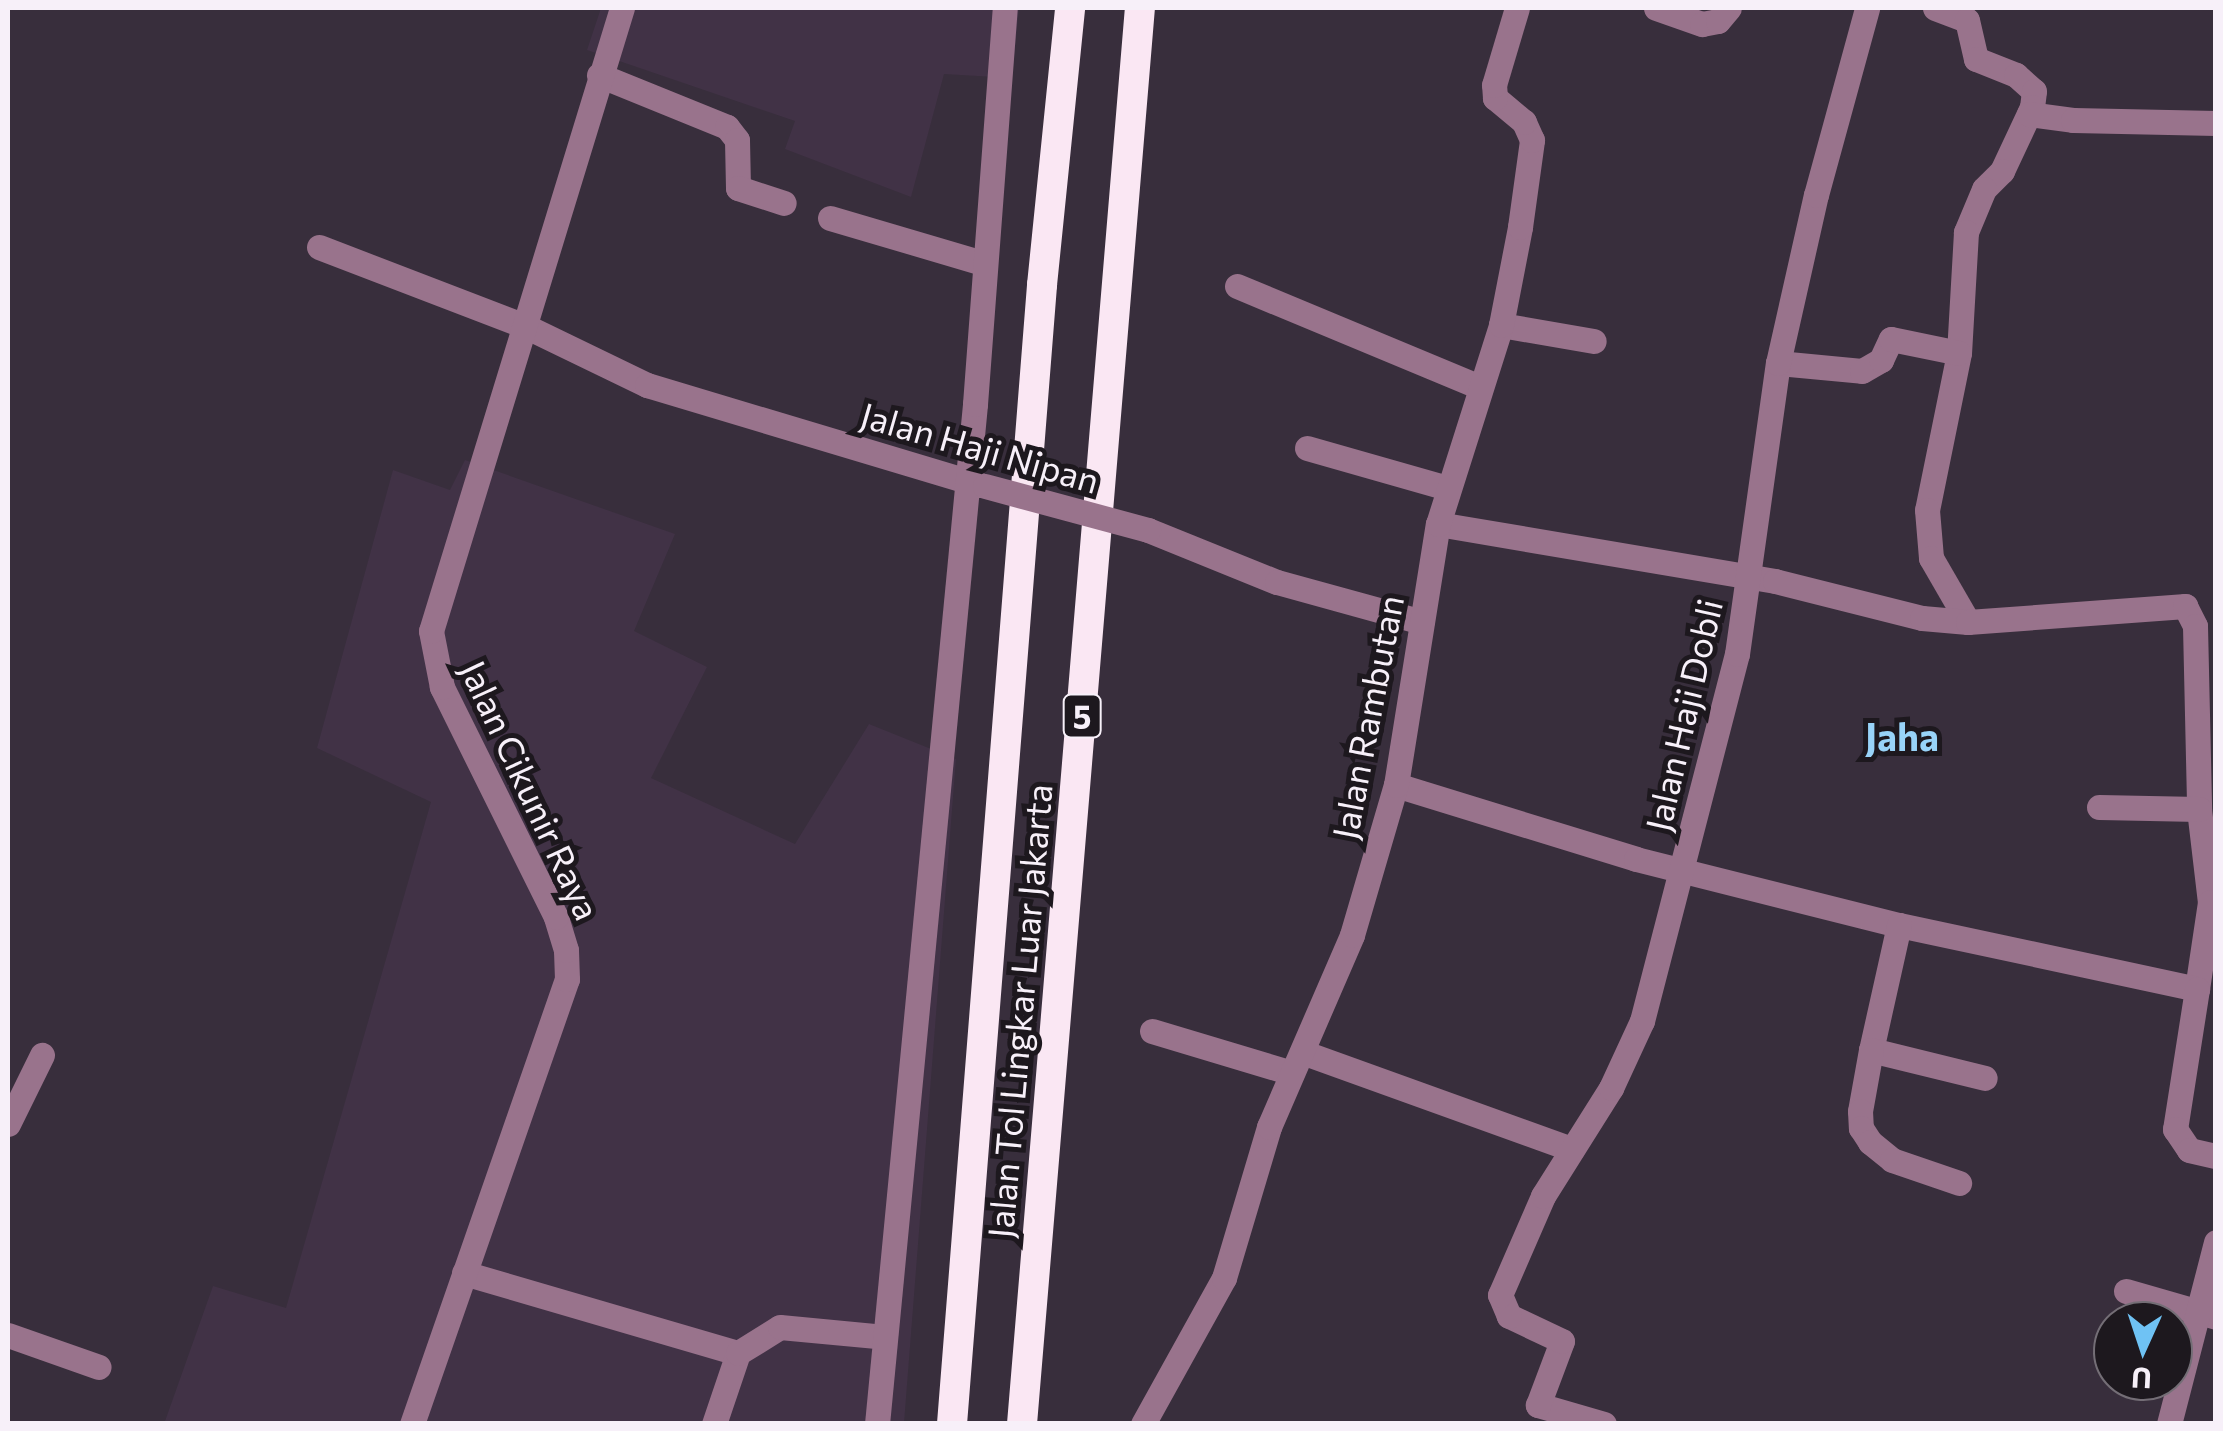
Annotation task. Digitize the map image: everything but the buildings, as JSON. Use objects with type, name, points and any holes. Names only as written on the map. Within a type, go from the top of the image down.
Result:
[{"type":"highway","name":"Jalan Tol Lingkar Luar Jakarta","points":[[952,1424],[1028,450],[1070,8]]},
{"type":"highway","name":"Jalan Tol Lingkar Luar Jakarta","points":[[1022,1424],[1140,8]]},
{"type":"street","name":"Jalan Cikunir Raya","points":[[412,1424],[567,979],[566,950],[556,917],[442,687],[431,650],[433,614],[622,8]]},
{"type":"street","points":[[877,1424],[976,484],[983,263],[1005,8]]},
{"type":"street","name":"Jalan Rambutan","points":[[1143,1424],[1224,1278],[1269,1127],[1352,934],[1396,784],[1438,524],[1501,325],[1532,140],[1524,122],[1496,98],[1494,85],[1517,8]]},
{"type":"street","points":[[1656,8],[1702,24],[1718,21],[1729,8]]},
{"type":"street","name":"Jalan Haji Dobli","points":[[1604,1424],[1538,1405],[1562,1341],[1509,1316],[1500,1304],[1520,1242],[1636,1038],[1730,687],[1751,576],[1778,363],[1816,195],[1867,8]]},
{"type":"street","points":[[1935,8],[1967,20],[1976,59],[2016,75],[2034,91],[2029,114],[2002,172],[1984,188],[1970,216],[1959,353],[1927,510],[1930,558],[1968,622]]},
{"type":"street","points":[[599,75],[728,127],[737,140],[738,188],[784,203]]},
{"type":"street","points":[[2029,114],[2073,120],[2216,123]]},
{"type":"street","points":[[830,218],[983,263]]},
{"type":"street","name":"Jalan Haji Nipan","points":[[318,248],[525,326],[647,385],[976,484],[1148,530],[1259,576],[1422,622]]},
{"type":"street","points":[[1237,286],[1480,387]]},
{"type":"street","points":[[1501,325],[1594,341]]},
{"type":"street","points":[[1778,363],[1862,370],[1881,360],[1892,339],[1959,353]]},
{"type":"street","points":[[1308,448],[1447,488]]},
{"type":"street","points":[[1438,524],[1751,576],[1922,618],[1968,622],[2185,606],[2195,626],[2199,808],[2213,902],[2175,1129],[2189,1150],[2216,1156]]},
{"type":"street","points":[[1396,784],[1523,827],[1898,926],[2197,989]]},
{"type":"street","points":[[2099,807],[2199,808]]},
{"type":"street","points":[[1898,926],[1860,1110],[1861,1128],[1870,1142],[1892,1160],[1959,1183]]},
{"type":"street","points":[[1152,1031],[1297,1063],[1572,1149]]},
{"type":"street","points":[[1871,1050],[1985,1078]]},
{"type":"street","points":[[8,1124],[42,1055]]},
{"type":"street","points":[[2169,1424],[2206,1315],[2216,1242]]},
{"type":"street","points":[[464,1273],[738,1353]]},
{"type":"street","points":[[2126,1291],[2206,1315]]},
{"type":"street","points":[[714,1424],[738,1353],[780,1326],[884,1336]]},
{"type":"street","points":[[8,1336],[99,1367]]},
{"type":"shaded area","points":[[601,8],[1019,8],[1012,78],[944,74],[911,197],[785,149],[795,121],[587,50]]},
{"type":"shaded area","points":[[465,460],[675,534],[634,631],[707,667],[651,778],[795,844],[869,724],[956,759],[904,1423],[164,1424],[213,1286],[286,1308],[431,802],[317,748],[393,470],[450,490]]},
{"type":"district","name":"Jaha","points":[[1902,736]]}]
